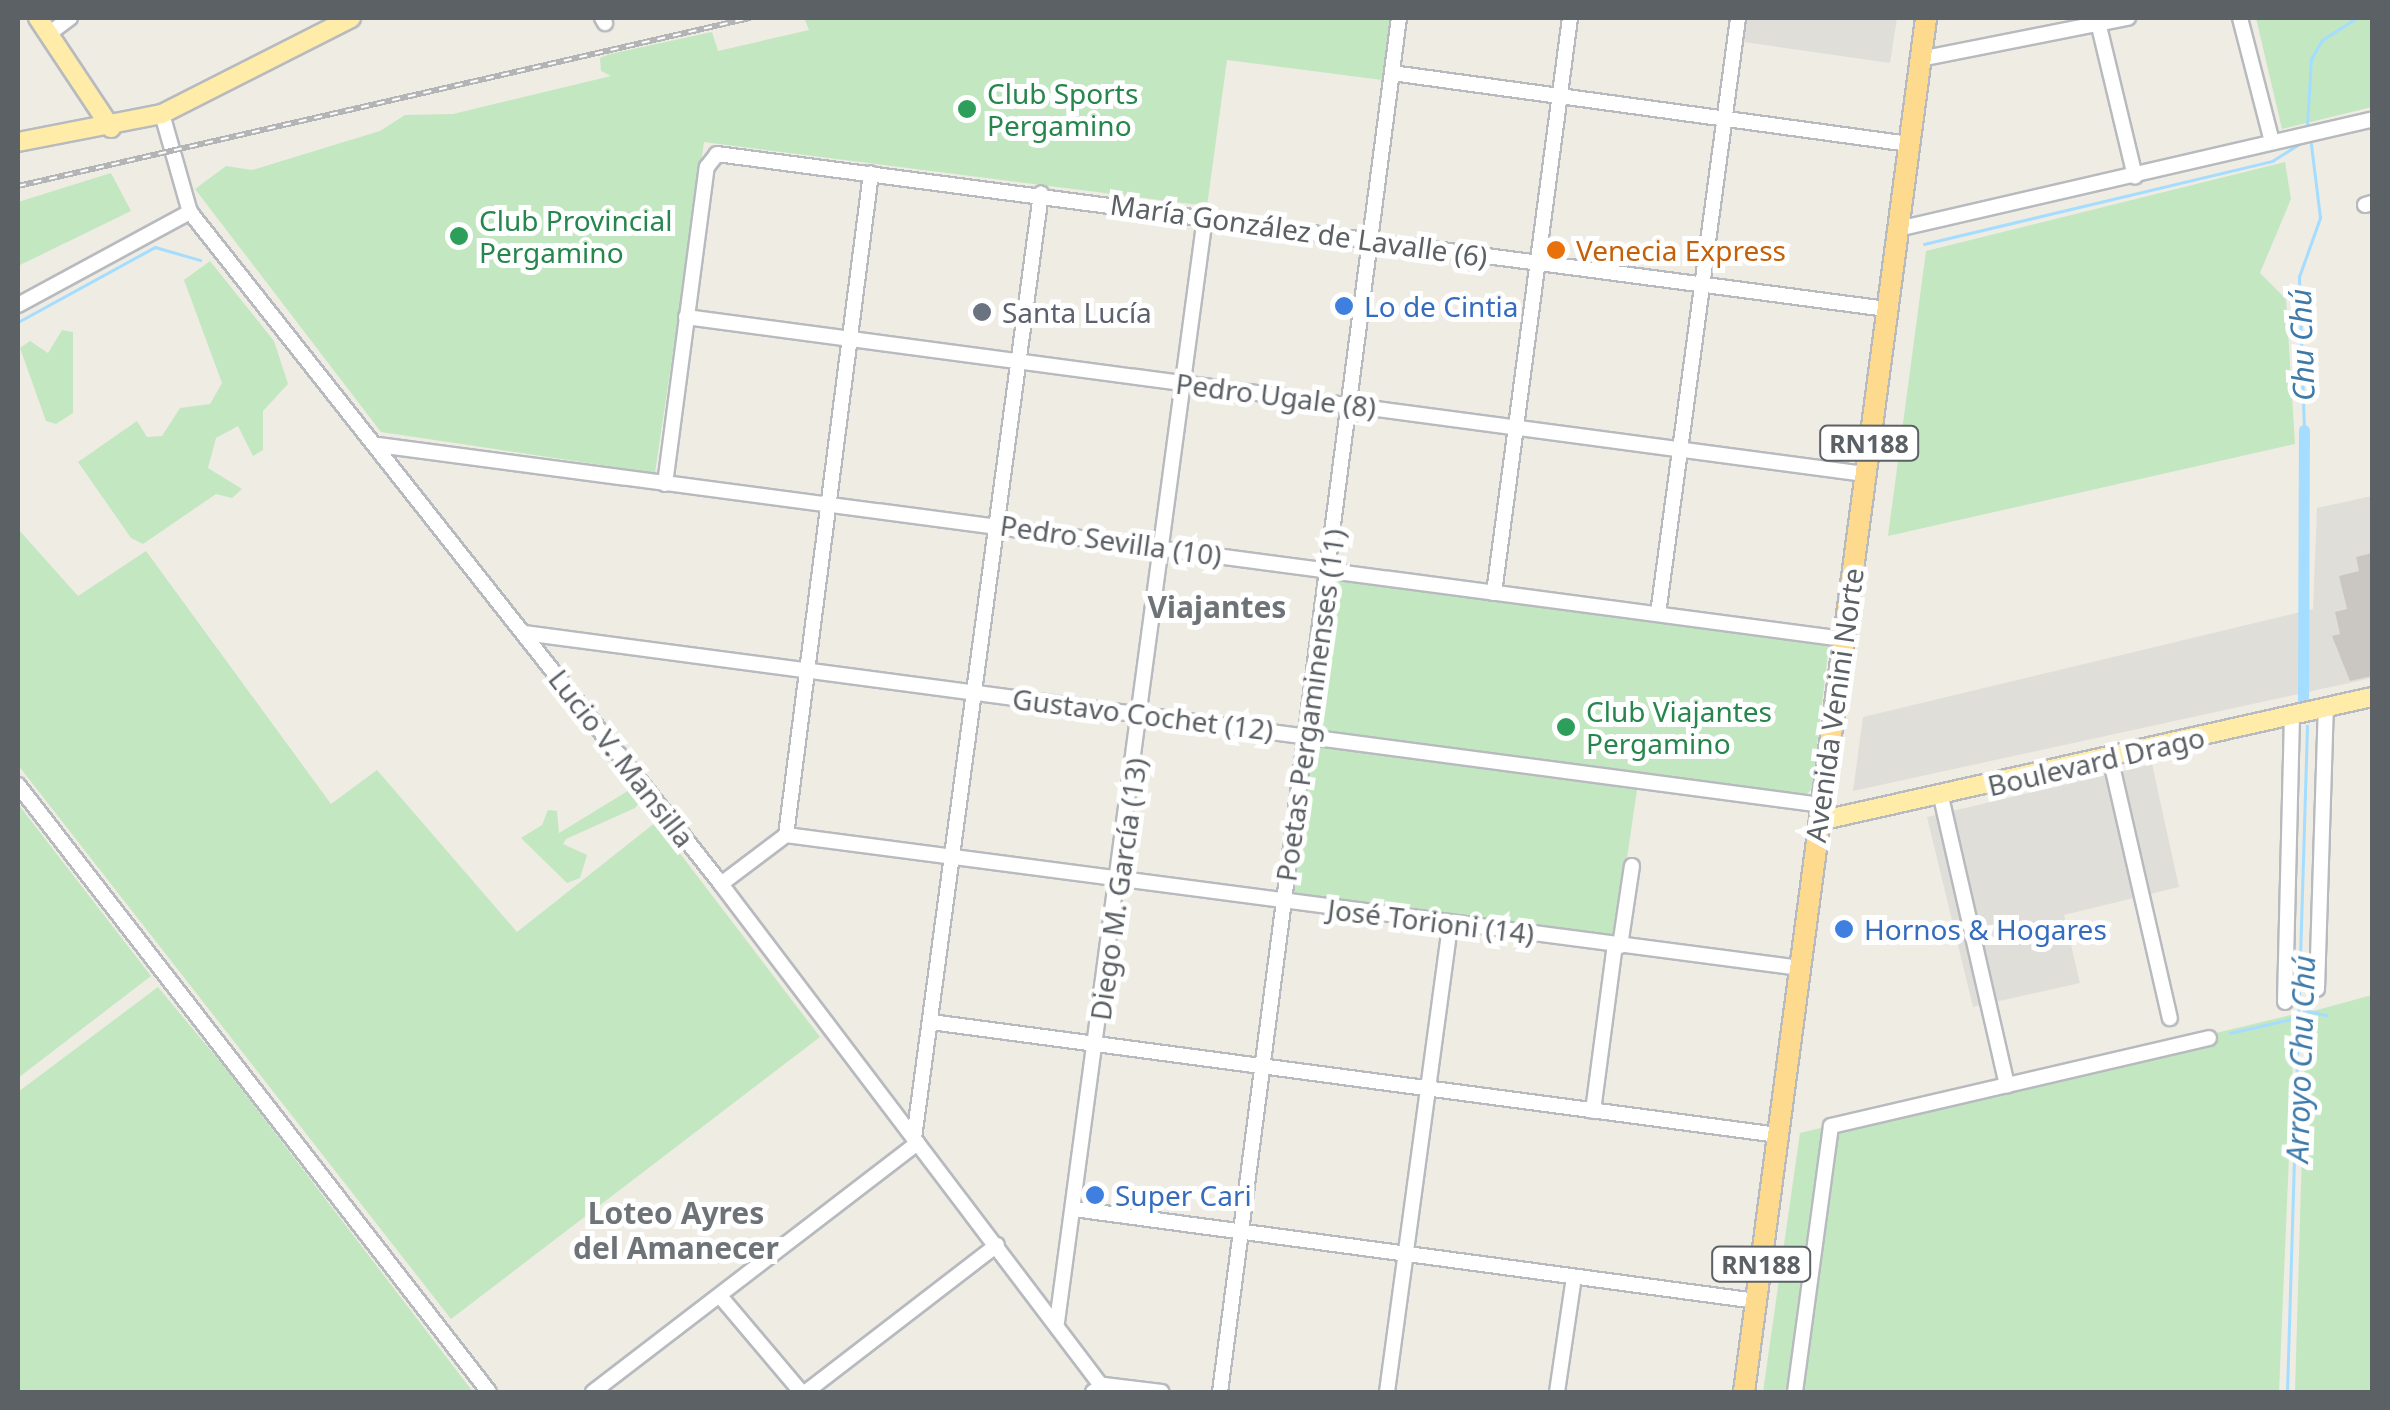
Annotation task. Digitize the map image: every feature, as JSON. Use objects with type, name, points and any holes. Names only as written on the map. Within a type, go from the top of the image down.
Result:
[{"type":"highway","name":"Avenida Venini Norte","points":[[1744,1392],[1926,18]]},
{"type":"main road","points":[[38,18],[111,128]]},
{"type":"main road","points":[[18,142],[111,128],[162,114],[328,23],[351,18]]},
{"type":"main road","name":"Boulevard Drago","points":[[1820,813],[1941,797],[2372,697]]},
{"type":"street","points":[[50,33],[70,18]]},
{"type":"street","name":"Poetas Pergaminenses (11)","points":[[1220,1392],[1399,18]]},
{"type":"street","points":[[1494,593],[1570,18]]},
{"type":"street","points":[[1658,614],[1738,18]]},
{"type":"street","points":[[1920,59],[2128,18]]},
{"type":"street","points":[[2240,18],[2272,142]]},
{"type":"street","points":[[2098,21],[2135,176]]},
{"type":"street","points":[[1392,73],[1909,144]]},
{"type":"street","name":"Lucio V. Mansilla","points":[[162,114],[190,212],[378,445],[721,884],[1057,1322],[1101,1390]]},
{"type":"street","points":[[1898,229],[2372,120]]},
{"type":"street","name":"María González de Lavalle (6)","points":[[686,318],[712,156],[1041,194],[1887,309]]},
{"type":"street","points":[[721,884],[786,835],[872,173]]},
{"type":"street","points":[[592,1392],[916,1140],[1041,194]]},
{"type":"street","points":[[18,306],[190,212]]},
{"type":"street","name":"Diego M. García (13)","points":[[1057,1322],[1120,879],[1206,217]]},
{"type":"street","points":[[665,484],[686,318]]},
{"type":"street","name":"Pedro Ugale (8)","points":[[686,318],[1865,474]]},
{"type":"street","name":"Pedro Sevilla (10)","points":[[378,445],[998,524],[1843,639]]},
{"type":"street","name":"Gustavo Cochet (12)","points":[[524,633],[1306,735],[1820,813]]},
{"type":"street","points":[[2317,989],[2321,709]]},
{"type":"street","points":[[2285,1002],[2294,715]]},
{"type":"street","points":[[2110,757],[2170,1018]]},
{"type":"street","points":[[18,785],[489,1392]]},
{"type":"street","points":[[1941,797],[2007,1086]]},
{"type":"street","name":"José Torioni (14)","points":[[786,835],[1800,968]]},
{"type":"street","points":[[1593,1111],[1632,866]]},
{"type":"street","points":[[1387,1392],[1450,924]]},
{"type":"street","points":[[931,1022],[1778,1135]]},
{"type":"street","points":[[1795,1392],[1832,1126],[2209,1038]]},
{"type":"street","points":[[1074,1208],[1756,1301]]},
{"type":"street","points":[[720,1296],[803,1392],[997,1245]]},
{"type":"street","points":[[1558,1392],[1574,1278]]},
{"type":"street","points":[[1101,1390],[1162,1392]]},
{"type":"shaded area","points":[[1741,18],[1897,18],[1890,63],[1737,41]]},
{"type":"shaded area","points":[[2372,496],[2372,678],[1853,791],[1863,717],[2313,609],[2317,508]]},
{"type":"shaded area","points":[[2152,764],[2179,887],[2064,915],[2080,983],[1973,1007],[1927,817]]},
{"type":"green space","name":"Club Provincial Pergamino","points":[[804,18],[1390,18],[1382,80],[1227,60],[1207,206],[704,142],[655,473],[381,432],[195,189],[226,166],[252,170],[380,131],[405,115],[453,114],[611,76],[601,71],[600,58],[610,54],[712,32],[718,51],[809,30]]},
{"type":"green space","points":[[2256,18],[2372,18],[2372,107],[2282,129]]},
{"type":"green space","points":[[2285,162],[2291,199],[2260,273],[2286,299],[2295,444],[1888,536],[1926,251]]},
{"type":"green space","points":[[111,173],[131,211],[18,266],[18,202]]},
{"type":"green space","points":[[210,261],[274,341],[288,384],[263,411],[263,450],[253,456],[238,426],[216,438],[208,468],[242,489],[232,498],[216,494],[143,544],[131,538],[78,462],[137,421],[147,437],[162,436],[180,408],[210,404],[222,383],[184,280]]},
{"type":"green space","points":[[62,330],[73,332],[73,413],[56,424],[46,421],[20,348],[30,341],[48,353]]},
{"type":"green space","points":[[18,529],[78,596],[146,551],[331,804],[377,770],[517,932],[656,822],[820,1037],[451,1319],[18,765]]},
{"type":"green space","name":"Club Viajantes Pergamino","points":[[1334,578],[1829,644],[1812,789],[1804,797],[1639,776],[1615,940],[1291,895]]},
{"type":"green space","points":[[636,786],[644,797],[635,808],[566,839],[563,844],[587,855],[580,878],[567,883],[521,838],[542,825],[548,810],[557,811],[559,833]]},
{"type":"green space","points":[[18,804],[151,976],[18,1078]]},
{"type":"green space","points":[[158,987],[226,1069],[473,1392],[18,1392],[18,1092]]},
{"type":"green space","points":[[2372,995],[2372,1392],[2295,1392],[2306,1013]]},
{"type":"green space","points":[[2295,1014],[2279,1392],[1763,1392],[1800,1133]]},
{"type":"building","points":[[2372,553],[2372,676],[2350,681],[2332,636],[2340,634],[2335,612],[2347,609],[2339,576],[2359,571],[2356,557]]},
{"type":"waterway","name":"Chu Chú","points":[[2307,126],[2311,59],[2322,40],[2357,18]]},
{"type":"waterway","points":[[1924,244],[2272,161],[2302,142]]},
{"type":"waterway","name":"Chu Chú","points":[[2304,430],[2299,277],[2320,218],[2311,145]]},
{"type":"waterway","points":[[18,322],[155,247],[200,260]]},
{"type":"waterway","points":[[2303,703],[2304,430]]},
{"type":"waterway","name":"Arroyo Chu Chú","points":[[2287,1392],[2307,726]]},
{"type":"waterway","points":[[2304,1010],[2326,1015]]},
{"type":"waterway","points":[[2230,1033],[2300,1017]]},
{"type":"railway","points":[[18,186],[750,18]]},
{"type":"place","name":"Club Sports Pergamino","points":[[967,109]]},
{"type":"place","name":"Club Provincial Pergamino","points":[[459,236]]},
{"type":"place","name":"Venecia Express","points":[[1556,250]]},
{"type":"place","name":"Lo de Cintia","points":[[1344,306]]},
{"type":"place","name":"Santa Lucía","points":[[982,312]]},
{"type":"place","name":"Club Viajantes Pergamino","points":[[1566,727]]},
{"type":"place","name":"Hornos & Hogares","points":[[1844,929]]},
{"type":"place","name":"Super Cari","points":[[1095,1195]]},
{"type":"district","name":"Viajantes","points":[[1217,607]]},
{"type":"district","name":"Loteo Ayres del Amanecer","points":[[676,1230]]}]
